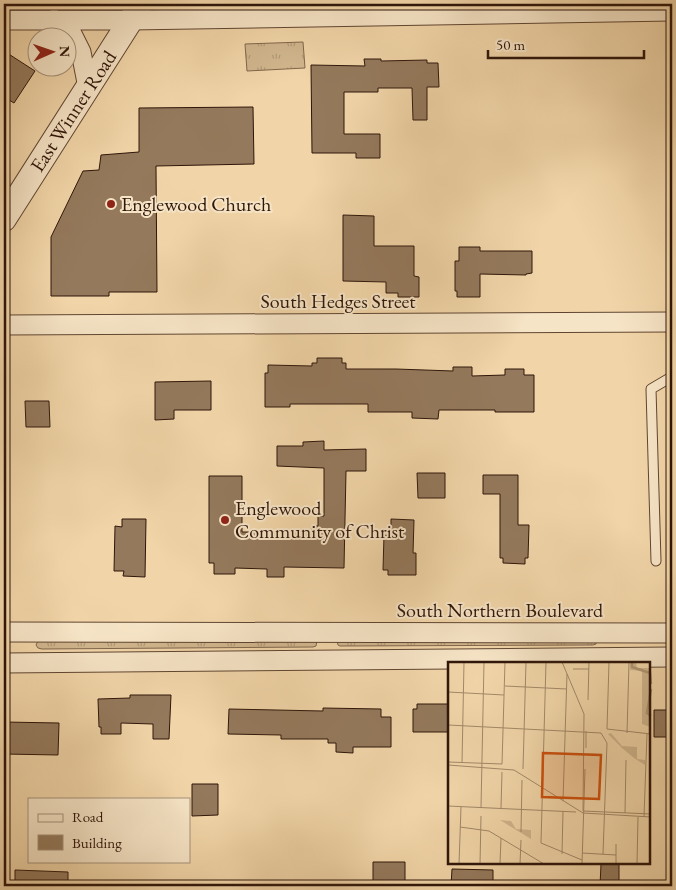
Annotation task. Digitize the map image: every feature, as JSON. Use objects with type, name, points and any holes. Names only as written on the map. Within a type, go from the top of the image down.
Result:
[{"type":"street","points":[[4,20],[54,20],[136,12],[672,11]]},
{"type":"street","name":"East Winner Road","points":[[4,218],[136,12]]},
{"type":"street","points":[[54,20],[71,32],[81,52],[88,88]]},
{"type":"street","name":"South Hedges Street","points":[[4,325],[672,322]]},
{"type":"street","name":"South Northern Boulevard","points":[[4,632],[672,633]]},
{"type":"street","points":[[25,632],[26,663]]},
{"type":"street","points":[[328,632],[328,660]]},
{"type":"street","points":[[4,663],[672,657]]},
{"type":"lane","points":[[656,561],[651,388],[672,378]]},
{"type":"green space","points":[[303,42],[305,68],[247,71],[245,44]]},
{"type":"green space","points":[[38,641],[317,641],[316,646],[313,647],[42,649],[36,645]]},
{"type":"green space","points":[[337,641],[597,641],[593,645],[340,646]]},
{"type":"building","points":[[4,51],[28,66],[28,78],[30,78],[14,103],[4,97]]},
{"type":"building","points":[[364,59],[381,59],[381,61],[427,60],[427,63],[438,63],[439,87],[427,87],[427,120],[413,120],[412,88],[378,88],[378,92],[344,92],[344,134],[380,134],[380,158],[356,158],[356,153],[312,153],[311,65],[365,66]]},
{"type":"building","name":"Englewood Church","points":[[253,107],[254,164],[156,166],[157,292],[109,292],[109,296],[51,296],[51,237],[83,171],[99,170],[101,155],[139,152],[139,108]]},
{"type":"building","points":[[343,215],[374,216],[374,246],[414,246],[414,276],[419,277],[419,297],[398,297],[398,293],[386,293],[386,282],[343,281]]},
{"type":"building","points":[[459,247],[480,247],[480,251],[532,251],[532,273],[526,275],[480,274],[480,297],[457,297],[457,291],[455,291],[455,261],[459,261]]},
{"type":"building","points":[[317,358],[342,358],[342,363],[346,363],[346,369],[453,371],[453,367],[472,367],[472,376],[505,375],[505,369],[524,369],[524,375],[534,375],[534,412],[439,410],[438,419],[412,418],[412,412],[368,412],[368,404],[290,404],[290,407],[265,407],[265,373],[268,373],[268,365],[312,366],[312,363],[317,363]]},
{"type":"building","points":[[211,381],[211,410],[174,410],[174,419],[155,420],[155,382]]},
{"type":"building","points":[[25,401],[49,401],[50,427],[26,427]]},
{"type":"building","points":[[324,441],[324,450],[366,449],[366,471],[346,471],[344,568],[284,567],[284,577],[267,577],[267,569],[235,568],[235,574],[214,574],[214,563],[209,563],[209,476],[242,476],[242,532],[312,532],[312,526],[318,526],[318,516],[324,516],[324,468],[277,466],[277,446],[303,446],[303,442]]},
{"type":"building","points":[[417,473],[445,473],[445,498],[418,498]]},
{"type":"building","points":[[483,475],[518,475],[518,525],[529,525],[528,558],[525,558],[525,564],[503,563],[503,558],[500,558],[500,494],[483,494]]},
{"type":"building","points":[[122,519],[146,519],[145,577],[123,576],[124,571],[114,571],[115,526],[122,527]]},
{"type":"building","points":[[391,519],[414,520],[413,553],[416,553],[416,575],[388,575],[388,570],[383,570],[384,535],[391,536]]},
{"type":"building","points":[[130,695],[171,695],[169,739],[153,739],[153,724],[121,723],[121,734],[101,734],[98,699],[130,698]]},
{"type":"building","points":[[417,704],[448,704],[448,732],[413,732],[413,709],[417,709]]},
{"type":"building","points":[[323,708],[381,709],[381,717],[391,717],[391,747],[353,747],[353,753],[336,752],[336,743],[328,743],[328,739],[281,739],[281,735],[228,734],[229,709],[323,711]]},
{"type":"building","points":[[654,710],[672,710],[672,737],[654,737]]},
{"type":"building","points":[[4,722],[59,723],[58,755],[4,754]]},
{"type":"building","points":[[192,784],[218,784],[218,815],[192,816]]},
{"type":"building","points":[[373,862],[405,862],[405,886],[373,886]]},
{"type":"building","points":[[601,865],[619,865],[619,886],[600,886]]},
{"type":"building","points":[[452,869],[493,870],[493,886],[451,886]]},
{"type":"building","points":[[15,870],[68,872],[68,886],[15,886]]},
{"type":"place","name":"Englewood Church","points":[[111,204]]},
{"type":"place","name":"Englewood Community of Christ","points":[[225,520]]}]
